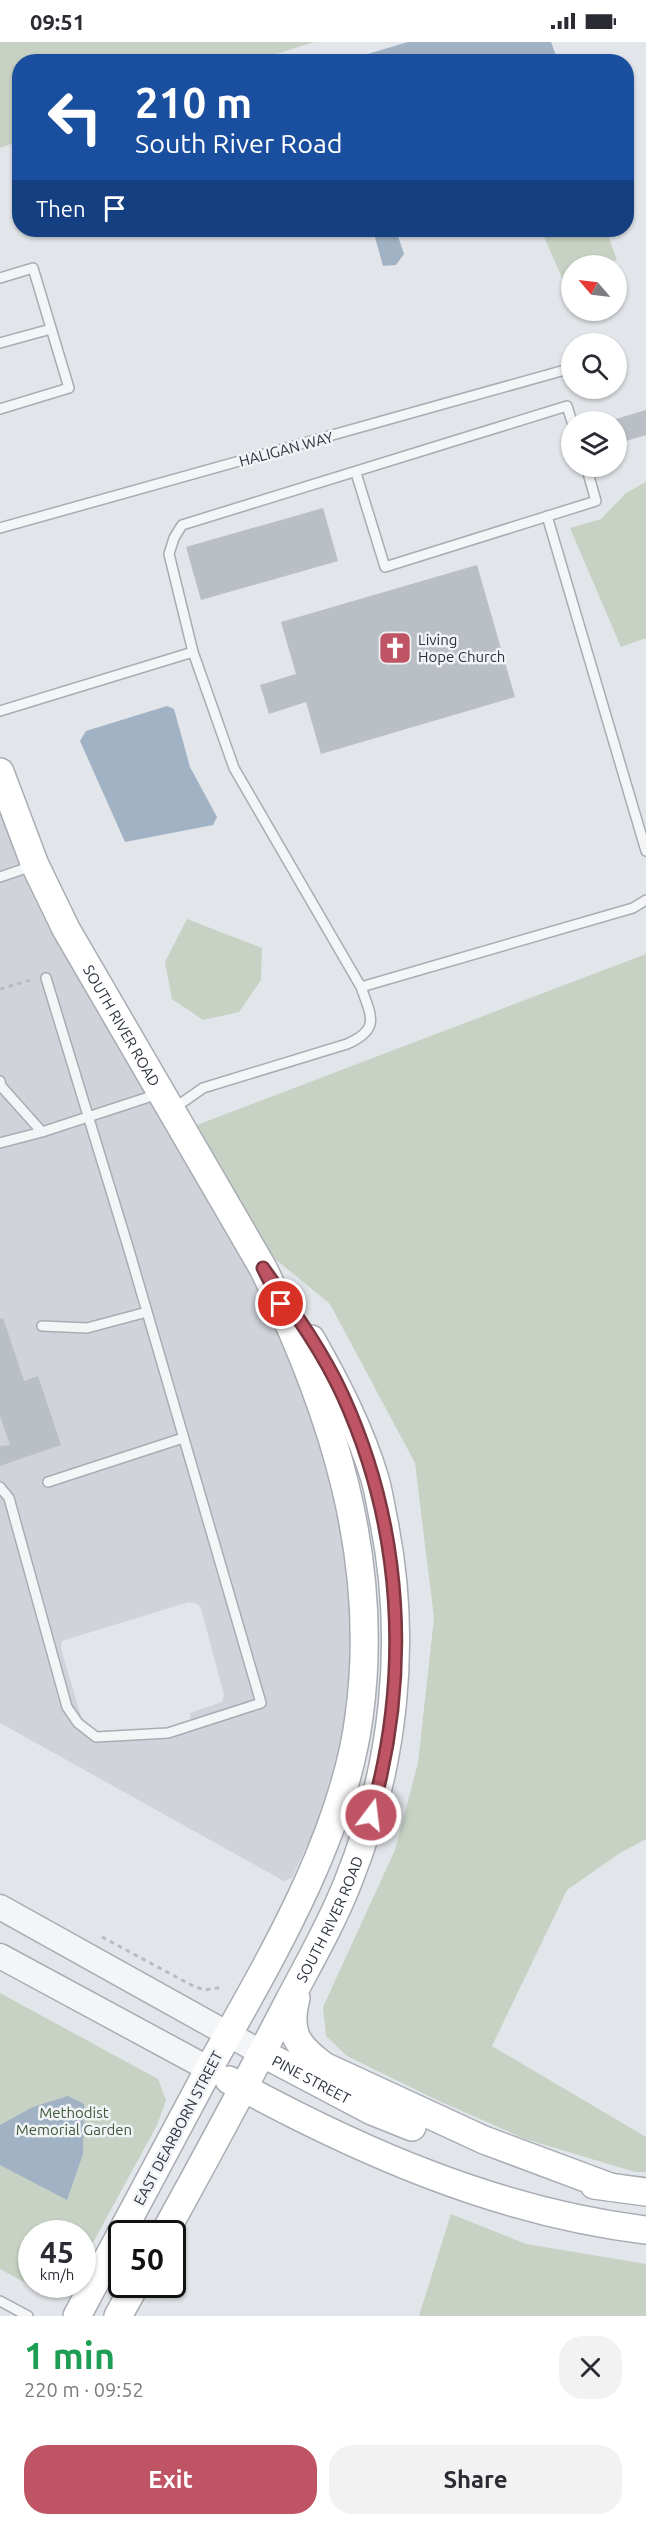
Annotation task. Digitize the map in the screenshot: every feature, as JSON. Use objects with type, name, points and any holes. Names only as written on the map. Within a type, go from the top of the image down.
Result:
[{"type":"main road","name":"SOUTH RIVER ROAD","points":[[0,772],[35,865],[66,929],[263,1268],[290,1323],[320,1400],[346,1482],[362,1577],[365,1667],[350,1769],[300,1899],[228,2035]]},
{"type":"main road","name":"SOUTH RIVER ROAD","points":[[244,2088],[348,1882],[377,1794],[385,1757],[394,1680],[395,1591],[375,1480],[342,1395],[304,1326],[263,1268]]},
{"type":"main road","points":[[302,1977],[293,2010],[292,2025],[296,2040],[307,2054],[324,2066],[484,2140],[610,2187]]},
{"type":"main road","name":"EAST DEARBORN STREET","points":[[77,2316],[228,2035]]},
{"type":"main road","name":"PINE STREET","points":[[262,2053],[372,2111],[455,2144],[520,2167],[573,2181],[646,2192]]},
{"type":"main road","points":[[209,2069],[356,2144],[465,2188],[552,2212],[646,2230]]},
{"type":"main road","points":[[172,2220],[244,2088]]},
{"type":"main road","points":[[118,2316],[128,2298]]},
{"type":"street","name":"PINE STREET","points":[[0,1907],[262,2053]]},
{"type":"street","points":[[0,1956],[209,2069]]},
{"type":"lane","points":[[0,278],[33,268],[69,388],[0,409]]},
{"type":"lane","points":[[0,343],[51,329]]},
{"type":"lane","name":"HALIGAN WAY","points":[[0,528],[561,372]]},
{"type":"lane","points":[[0,1143],[88,1117],[165,1102],[203,1088],[347,1044],[366,1034],[370,1027],[370,1014],[361,987],[234,768],[193,652],[169,554],[174,538],[182,525],[567,406],[569,411]]},
{"type":"lane","points":[[356,473],[385,567],[596,501],[589,477]]},
{"type":"lane","points":[[547,516],[646,850]]},
{"type":"lane","points":[[0,711],[193,652]]},
{"type":"lane","points":[[0,877],[35,865]]},
{"type":"lane","points":[[361,987],[633,908],[646,900]]},
{"type":"lane","points":[[0,1487],[9,1498],[67,1707],[78,1723],[96,1737],[168,1732],[261,1703],[147,1312],[46,978]]},
{"type":"lane","points":[[0,1081],[1,1086],[42,1132]]},
{"type":"lane","points":[[42,1326],[87,1328],[147,1312]]},
{"type":"lane","points":[[48,1482],[183,1438]]},
{"type":"lane","points":[[0,2301],[28,2316]]},
{"type":"path","points":[[0,989],[35,978]]},
{"type":"path","points":[[101,1937],[193,1986],[205,1990],[223,1988]]},
{"type":"shaded area","points":[[0,805],[254,1272],[319,1427],[351,1577],[354,1666],[339,1765],[322,1813],[292,1878],[284,1881],[0,1723]],"holes":[[[189,1602],[198,1604],[224,1695],[222,1702],[190,1713],[191,1721],[187,1727],[137,1740],[91,1730],[83,1723],[61,1649],[62,1641]]]},
{"type":"green space","points":[[0,42],[314,42],[276,54],[12,54],[12,144],[0,148]]},
{"type":"green space","points":[[544,237],[609,237],[615,255],[561,255],[561,275]]},
{"type":"green space","points":[[646,482],[646,638],[621,647],[570,528],[601,519],[626,493]]},
{"type":"green space","points":[[187,919],[262,948],[261,980],[239,1012],[203,1020],[172,999],[165,962]]},
{"type":"green space","points":[[646,954],[646,1839],[620,1853],[567,1890],[492,2046],[646,2137],[646,2172],[635,2172],[525,2139],[437,2100],[347,2056],[326,2036],[323,2007],[395,1850],[418,1763],[434,1618],[415,1463],[330,1304],[263,1249],[192,1127]]},
{"type":"green space","name":"Methodist Memorial Garden","points":[[0,1993],[158,2079],[166,2100],[157,2125],[96,2237],[96,2220],[18,2220],[18,2279],[0,2269]]},
{"type":"green space","points":[[451,2214],[526,2244],[646,2264],[646,2316],[419,2316]]},
{"type":"water","points":[[408,42],[551,42],[555,54],[368,54]]},
{"type":"water","points":[[375,237],[398,237],[404,254],[396,265],[383,266]]},
{"type":"water","points":[[167,706],[174,709],[190,767],[217,817],[213,825],[125,842],[80,741],[86,731]]},
{"type":"water","points":[[68,2096],[84,2104],[83,2154],[67,2200],[0,2165],[0,2125],[33,2107]]},
{"type":"building","points":[[646,410],[646,435],[627,441],[627,416]]},
{"type":"building","points":[[323,508],[338,561],[201,600],[186,547]]},
{"type":"building","name":"Living Hope Church","points":[[477,565],[515,697],[321,754],[306,702],[269,714],[260,685],[296,674],[281,622]]},
{"type":"building","points":[[3,1318],[24,1381],[38,1376],[61,1445],[0,1466],[0,1446],[10,1445],[0,1416],[0,1319]]},
{"type":"place","name":"Living Hope Church","points":[[395,648]]},
{"type":"route","points":[[281,1304],[263,1268],[304,1326],[342,1395],[375,1480],[389,1551],[395,1591],[394,1680],[385,1757],[371,1815]]}]
